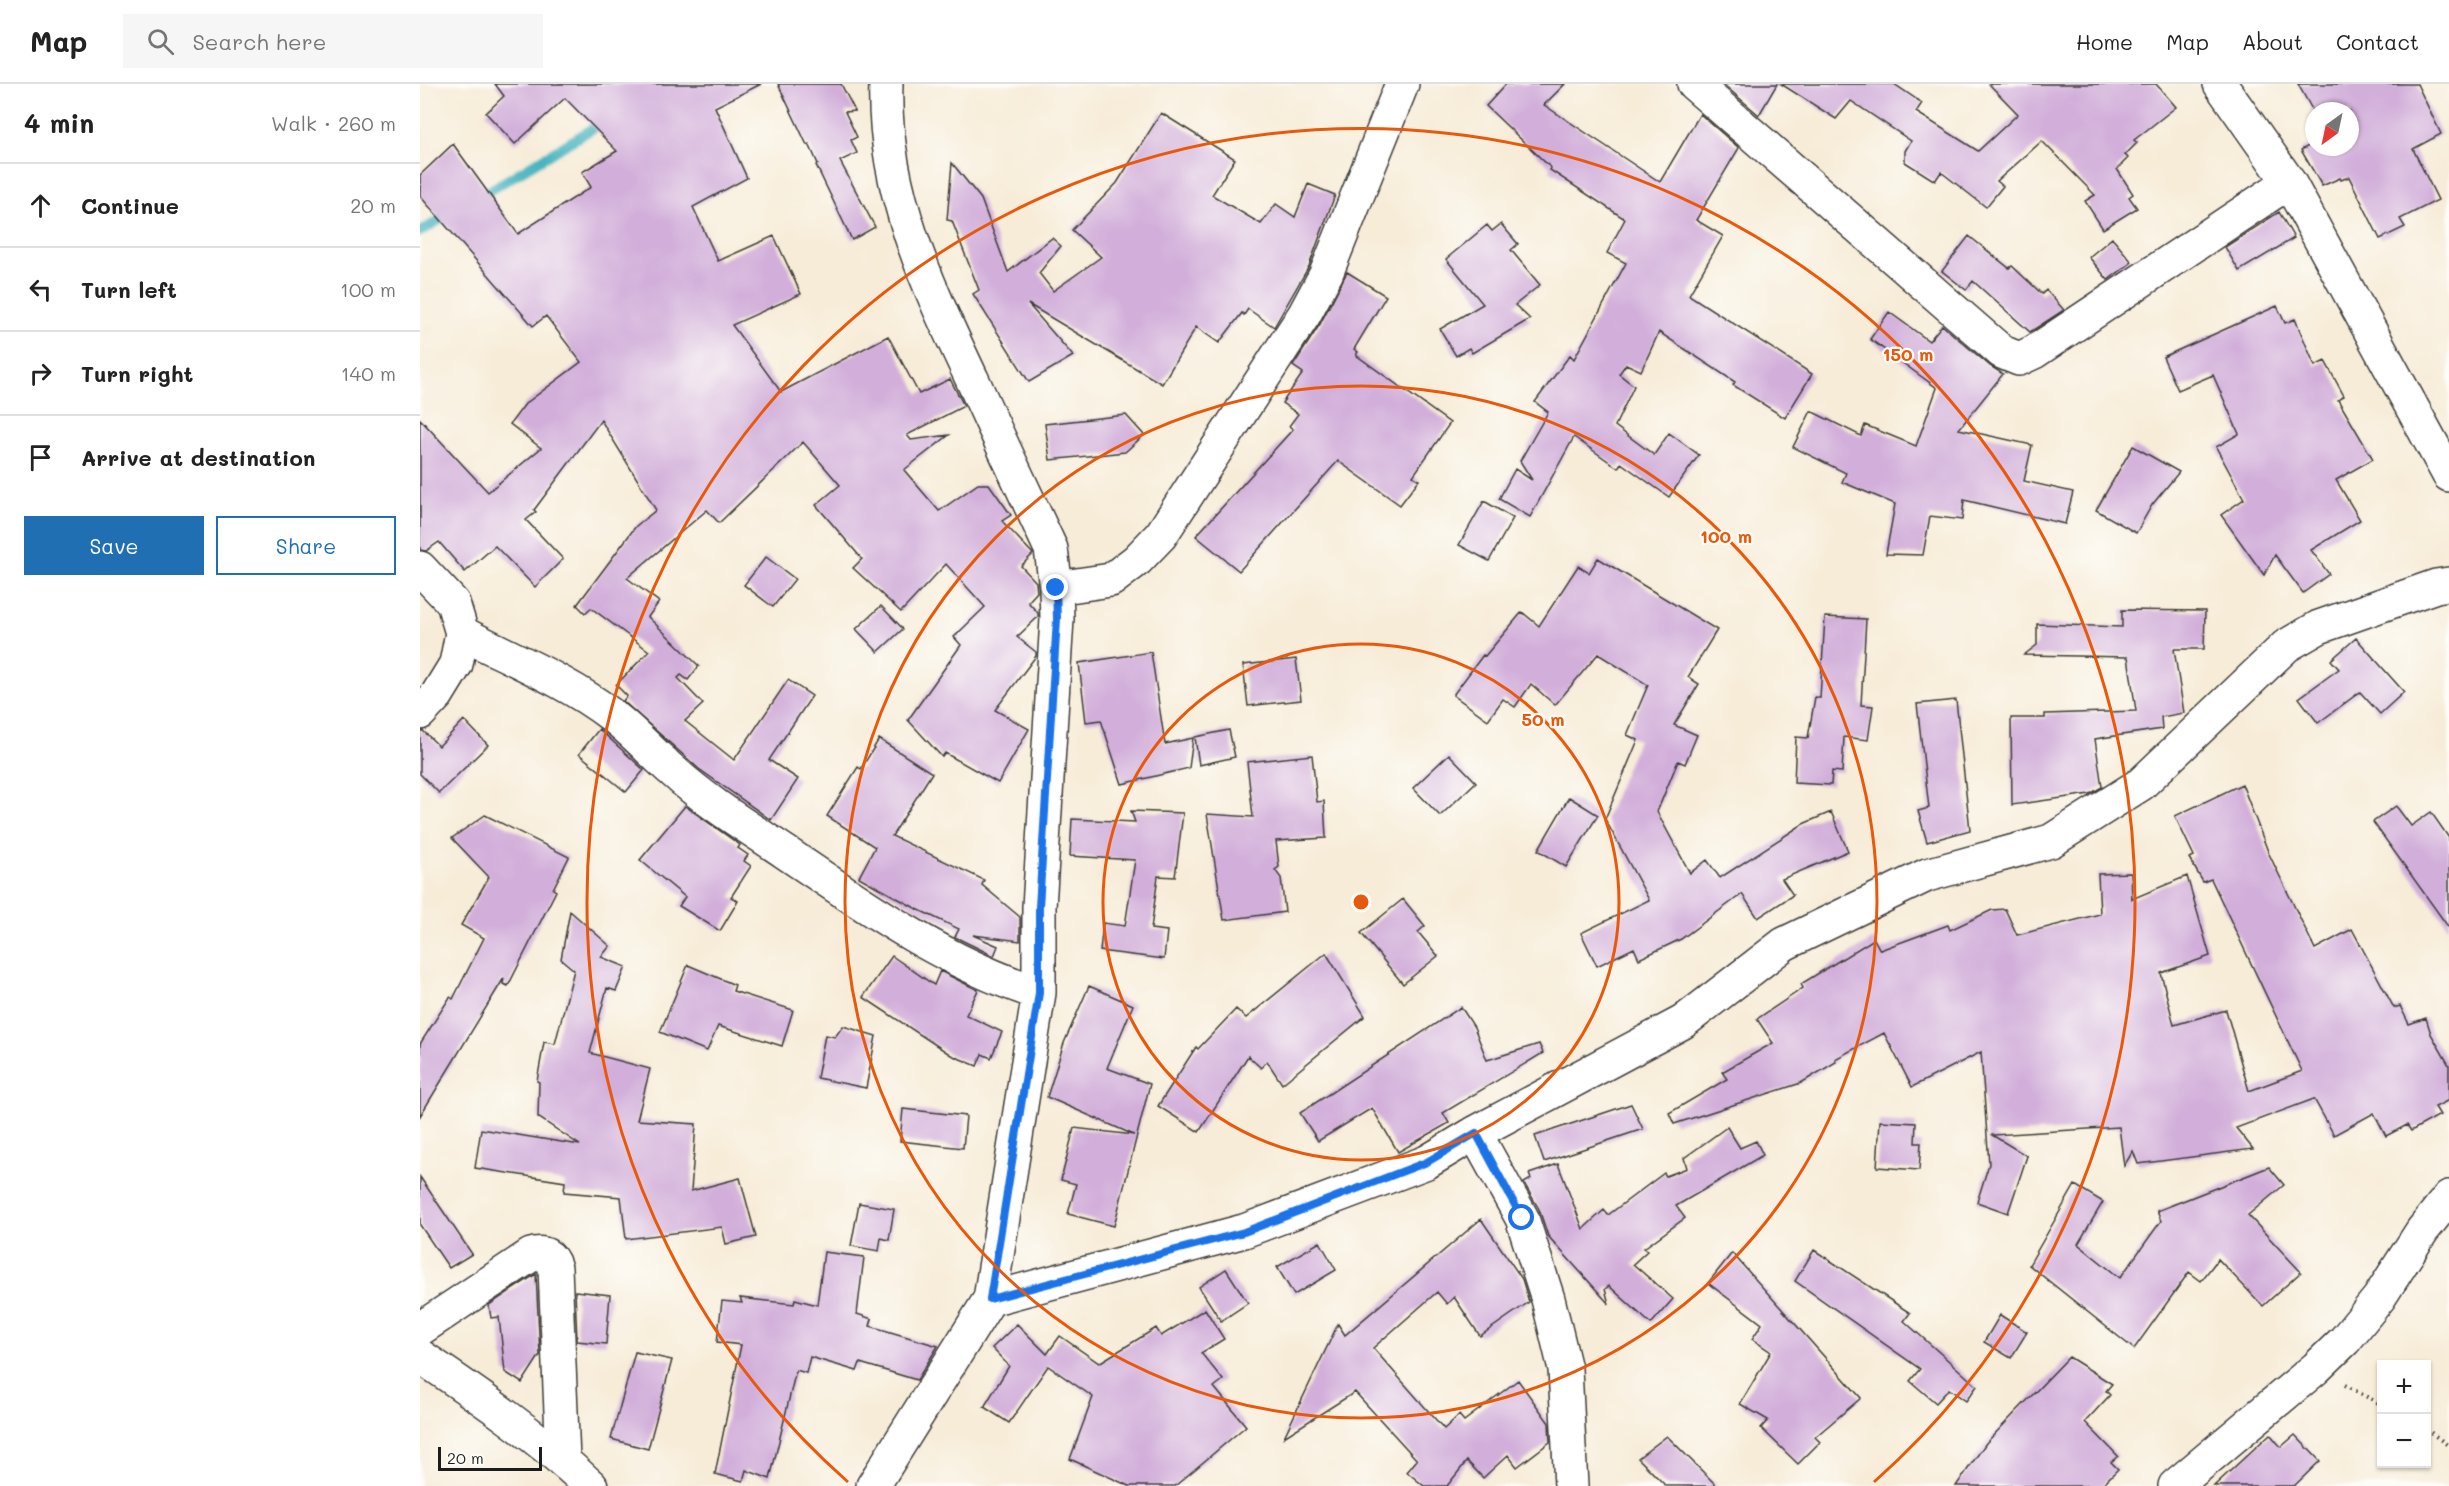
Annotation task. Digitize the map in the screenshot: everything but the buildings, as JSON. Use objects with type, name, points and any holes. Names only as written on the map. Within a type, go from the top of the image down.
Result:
[{"type":"street","points":[[873,1486],[990,1299],[1039,993],[1039,907],[1057,619],[1051,549],[926,282],[900,201],[890,154],[885,105],[886,84]]},
{"type":"street","points":[[1056,588],[1111,580],[1137,560],[1161,535],[1304,315],[1326,274],[1402,84]]},
{"type":"street","points":[[1694,84],[2002,352],[2019,359],[2034,352],[2289,182]]},
{"type":"street","points":[[2220,84],[2289,182],[2449,475]]},
{"type":"street","points":[[420,568],[453,603],[462,633],[456,664],[437,695],[420,712]]},
{"type":"street","points":[[990,1299],[1244,1232],[1427,1162],[1476,1133],[1683,1022],[1784,944],[1926,875],[2051,841],[2140,784],[2286,646],[2319,627],[2436,586],[2449,584]]},
{"type":"street","points":[[462,633],[581,694],[610,714],[674,773],[709,800],[874,913],[994,978],[1039,993]]},
{"type":"street","points":[[1476,1133],[1522,1218],[1548,1299],[1565,1369],[1571,1486]]},
{"type":"street","points":[[2175,1486],[2316,1368],[2345,1340],[2379,1298],[2422,1231],[2449,1197]]},
{"type":"street","points":[[420,1329],[531,1255],[539,1252],[547,1254],[555,1268],[563,1460]]},
{"type":"street","points":[[420,1356],[482,1398],[563,1460],[591,1486]]},
{"type":"path","points":[[2431,1432],[2449,1446]]},
{"type":"waterway","points":[[477,198],[605,121]]},
{"type":"waterway","points":[[420,232],[451,213]]},
{"type":"route","points":[[1056,588],[1057,619],[1048,733],[1039,907],[1039,993],[990,1299],[1244,1232],[1427,1162],[1476,1133],[1522,1218]]}]
